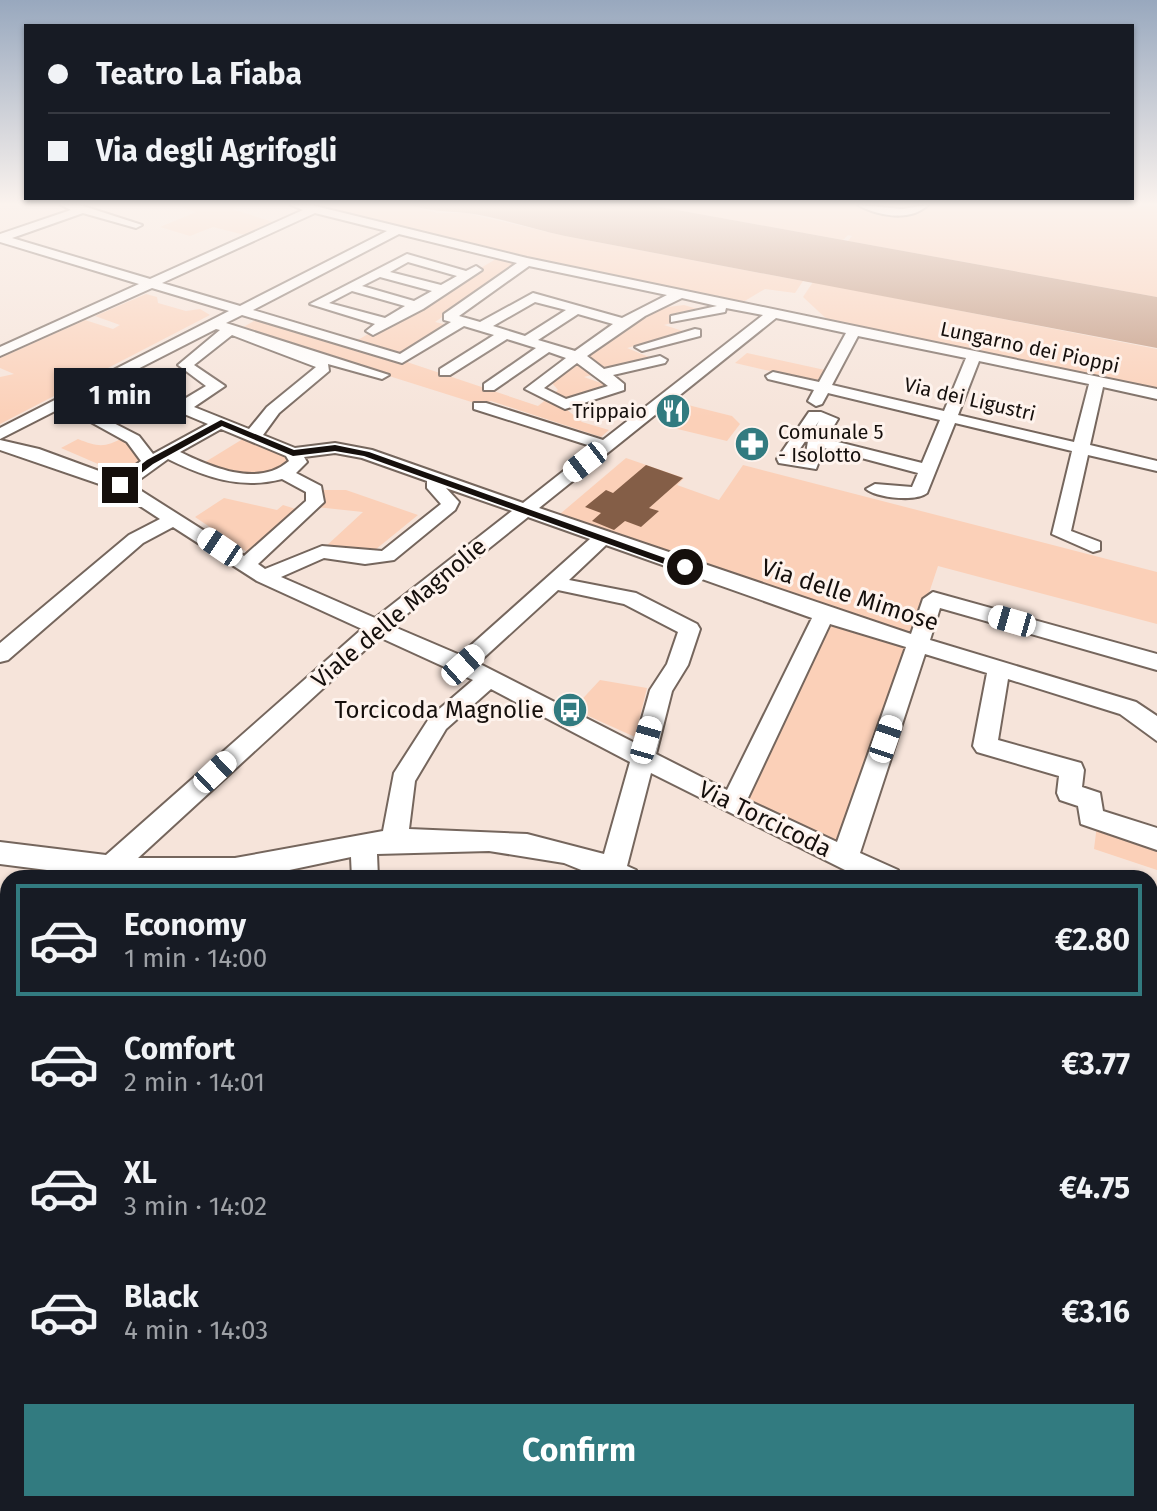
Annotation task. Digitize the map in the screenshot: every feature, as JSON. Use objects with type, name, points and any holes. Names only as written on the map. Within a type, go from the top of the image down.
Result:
[{"type":"street","points":[[119,276],[235,311],[311,329],[402,359],[456,319],[518,288],[620,327],[660,360],[604,373]]},
{"type":"street","points":[[0,352],[170,276]]},
{"type":"street","points":[[182,407],[217,386],[185,365],[235,311],[305,276]]},
{"type":"street","points":[[373,276],[317,304],[387,323]]},
{"type":"street","points":[[401,276],[445,290]]},
{"type":"street","points":[[353,342],[467,276]]},
{"type":"street","points":[[482,327],[518,288],[522,276]]},
{"type":"street","name":"Lungarno dei Pioppi","points":[[589,276],[707,301],[767,319]]},
{"type":"street","points":[[282,287],[336,294]]},
{"type":"street","points":[[350,287],[418,306]]},
{"type":"street","points":[[456,319],[579,357],[619,387],[565,404],[533,389],[579,357],[620,327],[656,304],[679,295]]},
{"type":"street","name":"Lungarno dei Pioppi","points":[[707,301],[720,309],[767,319],[853,332],[1157,394]]},
{"type":"street","points":[[642,347],[695,333],[656,304]]},
{"type":"street","points":[[526,341],[577,309]]},
{"type":"street","points":[[676,319],[720,309]]},
{"type":"street","points":[[311,329],[344,311]]},
{"type":"street","points":[[0,434],[108,377],[253,313]]},
{"type":"street","name":"Viale delle Magnolie","points":[[107,870],[377,627],[767,319]]},
{"type":"street","points":[[222,326],[324,363],[324,368],[273,410],[264,426],[252,435]]},
{"type":"street","points":[[815,415],[830,419],[816,441],[810,465],[785,459],[815,415],[820,388],[853,332]]},
{"type":"street","points":[[445,372],[506,334]]},
{"type":"street","points":[[489,387],[547,347]]},
{"type":"street","points":[[875,489],[918,493],[974,356]]},
{"type":"street","points":[[318,360],[325,358],[382,375]]},
{"type":"street","name":"Via dei Ligustri","points":[[773,376],[1157,466]]},
{"type":"street","points":[[108,377],[293,453],[298,462],[286,474]]},
{"type":"street","points":[[1093,546],[1061,534],[1084,448],[1097,381]]},
{"type":"street","points":[[134,387],[97,405],[88,416],[133,439],[150,462]]},
{"type":"street","points":[[480,406],[606,446]]},
{"type":"street","points":[[120,485],[150,462],[221,423]]},
{"type":"street","points":[[816,441],[928,470]]},
{"type":"street","name":"Via Torcicoda","points":[[0,445],[33,453],[120,485],[264,577],[463,665],[733,804],[871,870]]},
{"type":"street","name":"Via delle Mimose","points":[[293,453],[344,449],[824,615],[1128,708],[1157,732]]},
{"type":"street","points":[[169,453],[218,474],[286,474],[315,490],[315,502],[246,565]]},
{"type":"street","points":[[264,577],[322,552],[376,559],[387,556],[449,506],[449,498],[436,488],[436,480]]},
{"type":"street","points":[[0,655],[136,539],[176,518]]},
{"type":"street","points":[[463,665],[602,539]]},
{"type":"street","points":[[555,581],[574,589],[629,598],[690,629],[677,665],[661,690],[643,757],[620,870]]},
{"type":"street","points":[[845,858],[933,599],[1157,662]]},
{"type":"street","points":[[733,804],[824,615]]},
{"type":"street","points":[[999,669],[985,746],[1072,770],[1069,793],[1091,800],[1090,817],[1157,839]]},
{"type":"street","points":[[395,841],[403,780],[438,723],[489,678]]},
{"type":"street","points":[[226,870],[395,841],[515,844],[558,852],[608,870]]},
{"type":"street","points":[[363,845],[365,870]]},
{"type":"street","points":[[0,853],[100,870]]},
{"type":"shaded area","points":[[468,276],[502,276],[435,322],[452,326],[398,359],[538,406],[558,390],[552,383],[652,309],[684,305],[711,313],[664,325],[686,332],[627,348],[654,359],[584,377],[612,387],[560,404],[582,422],[609,430],[601,437],[491,401],[481,405],[240,329],[259,318],[351,344]]},
{"type":"shaded area","points":[[602,276],[774,276],[803,281],[795,293],[765,289],[738,305]]},
{"type":"shaded area","points":[[774,276],[1039,276],[1157,297],[1157,348]]},
{"type":"shaded area","points":[[1038,276],[1157,276],[1157,297]]},
{"type":"shaded area","points":[[813,282],[1157,349],[1157,391],[831,323],[803,297]]},
{"type":"shaded area","points":[[146,294],[157,297],[158,303],[186,311],[200,309],[210,315],[0,424],[0,377],[14,374],[0,368],[0,358],[85,320],[113,329],[120,325],[95,316]]},
{"type":"shaded area","points":[[747,353],[825,370],[818,382],[735,363]]},
{"type":"shaded area","points":[[688,405],[732,416],[740,424],[727,441],[665,426]]},
{"type":"shaded area","points":[[124,437],[145,462],[126,476],[61,448],[78,439],[101,445]]},
{"type":"shaded area","points":[[246,437],[295,461],[272,471],[249,474],[202,464]]},
{"type":"shaded area","points":[[626,458],[684,478],[677,485],[719,500],[743,465],[1157,572],[1157,624],[938,566],[913,641],[560,514]]},
{"type":"shaded area","points":[[321,490],[346,490],[418,515],[370,554],[324,548],[363,512],[316,507]]},
{"type":"shaded area","points":[[224,498],[277,510],[283,505],[299,510],[247,552],[195,517]]},
{"type":"shaded area","points":[[828,621],[908,645],[836,840],[745,800]]},
{"type":"shaded area","points":[[600,680],[647,688],[635,737],[573,709]]},
{"type":"shaded area","points":[[1097,825],[1157,845],[1157,870],[1094,849]]},
{"type":"building","points":[[646,465],[683,478],[649,508],[659,511],[641,527],[625,521],[614,530],[592,521],[601,513],[585,507],[606,490],[613,493]]},
{"type":"place","name":"Trippaio","points":[[673,411]]},
{"type":"place","name":"Comunale 5 - Isolotto","points":[[752,444]]},
{"type":"place","name":"Torcicoda Magnolie","points":[[570,710]]},
{"type":"route","points":[[120,485],[150,462],[221,423],[293,453],[335,448],[366,454],[685,567]]}]
